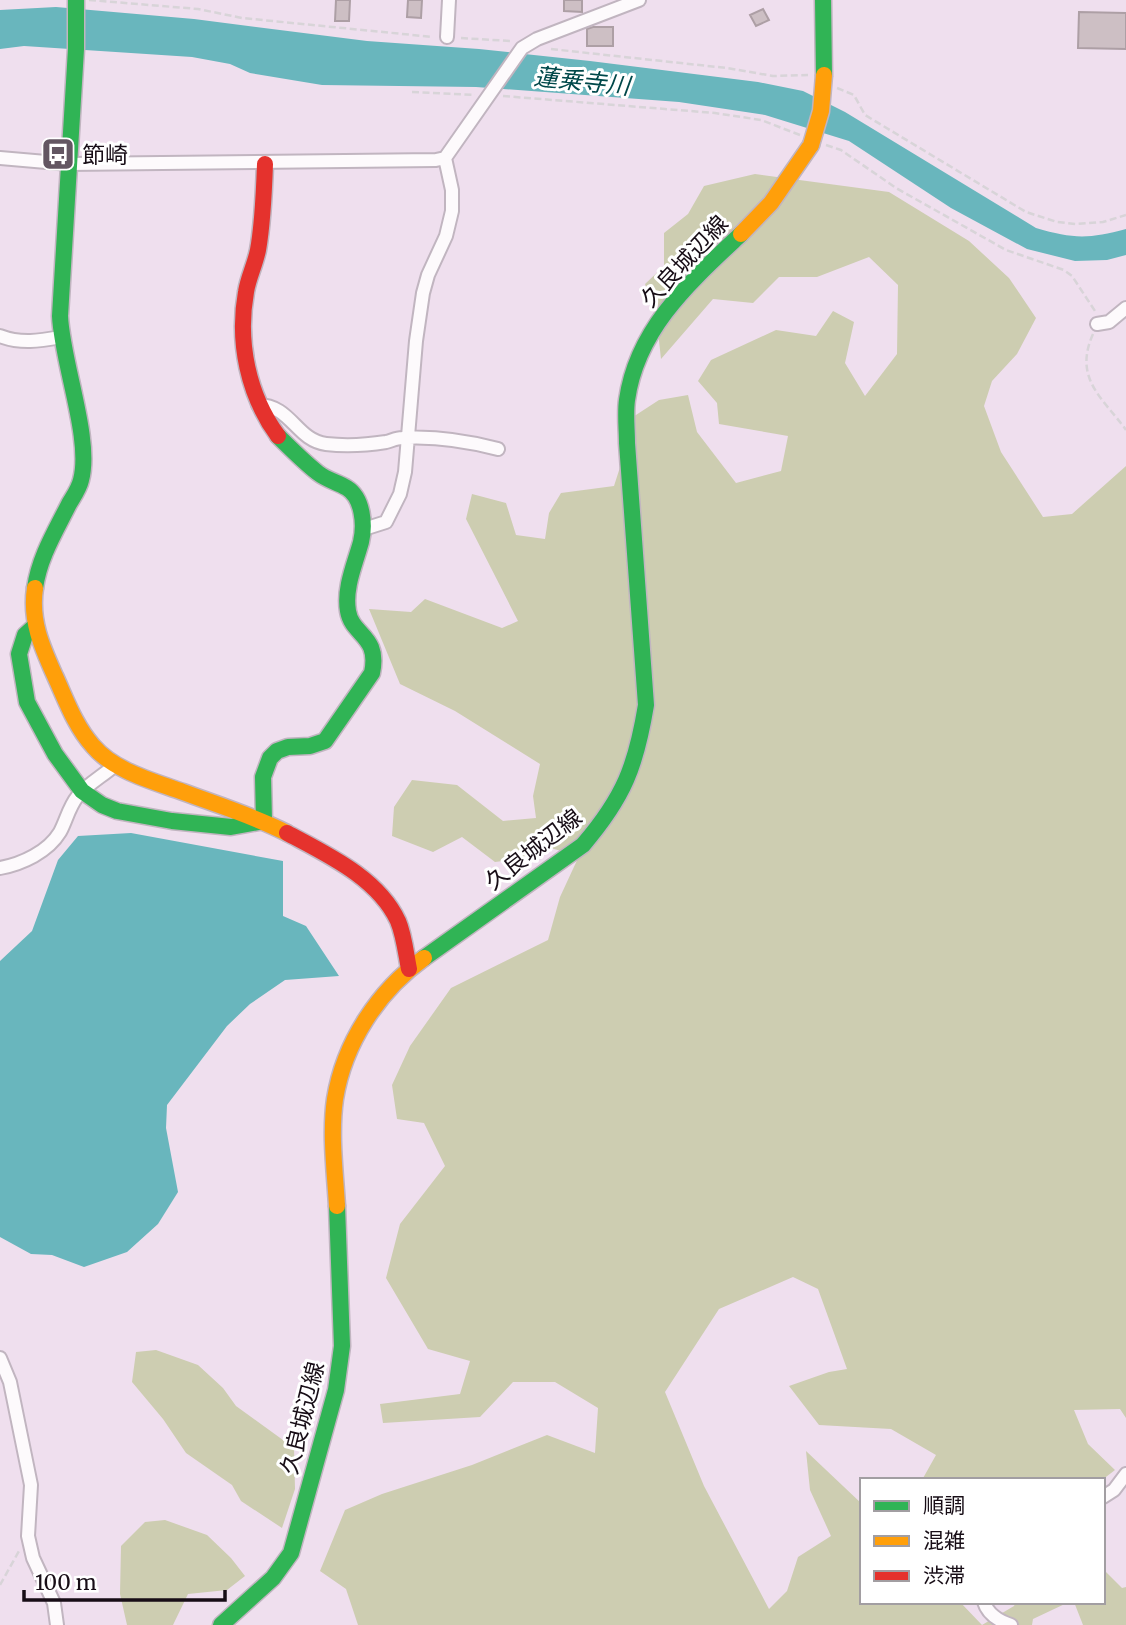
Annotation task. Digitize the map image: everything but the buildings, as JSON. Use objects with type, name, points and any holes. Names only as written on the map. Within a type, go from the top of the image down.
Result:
[{"type":"street","points":[[447,37],[449,0]]},
{"type":"street","points":[[0,158],[69,164],[265,164],[436,160],[444,158],[526,46],[639,0]]},
{"type":"street","name":"久良城辺線","points":[[221,1625],[273,1578],[291,1553],[336,1390],[342,1346],[334,1141],[335,1100],[346,1059],[367,1015],[410,969],[583,845],[601,824],[624,788],[639,748],[646,705],[626,443],[627,400],[638,359],[653,327],[676,296],[766,208],[812,141],[821,111],[824,80],[823,0]]},
{"type":"street","points":[[79,1],[61,337],[82,439],[84,463],[81,482],[37,573],[33,602],[35,626],[77,724],[94,748],[115,765],[264,821],[330,856],[383,895],[399,923],[410,969]]},
{"type":"street","points":[[364,529],[386,522],[400,494],[405,472],[416,341],[423,293],[446,236],[452,211],[452,190],[444,158]]},
{"type":"street","points":[[264,821],[261,784],[265,765],[276,751],[291,746],[313,747],[325,741],[372,673],[373,649],[348,614],[347,593],[364,529],[357,498],[347,488],[317,472],[279,436],[258,405],[245,360],[243,319],[246,290],[257,254],[262,222],[265,164]]},
{"type":"street","points":[[1097,324],[1109,322],[1126,308]]},
{"type":"street","points":[[0,336],[15,342],[61,337]]},
{"type":"street","points":[[258,405],[272,405],[305,435],[322,443],[386,442],[409,438],[457,440],[498,449]]},
{"type":"street","points":[[35,626],[25,635],[19,653],[27,702],[55,754],[82,791],[102,805],[117,811],[228,828],[251,827],[264,821]]},
{"type":"street","points":[[0,868],[41,852],[53,842],[61,831],[74,800],[115,765]]},
{"type":"street","points":[[0,1358],[10,1382],[31,1485],[28,1536],[33,1558],[54,1603],[57,1625]]},
{"type":"street","points":[[1105,1496],[1114,1490],[1126,1474]]},
{"type":"street","points":[[984,1604],[998,1621],[1011,1625]]},
{"type":"path","points":[[79,1],[198,9],[242,18],[447,37],[727,68],[773,76],[805,74],[854,95],[865,116],[1026,212],[1057,222],[1076,224],[1103,222],[1126,215]]},
{"type":"path","points":[[412,92],[492,92],[715,113],[761,120],[841,150],[896,188],[1006,250],[1064,270],[1072,276],[1097,315],[1087,360],[1091,386],[1101,402],[1126,430]]},
{"type":"path","points":[[0,1585],[28,1536]]},
{"type":"green space","points":[[755,174],[889,192],[969,241],[1009,278],[1036,318],[1017,354],[992,381],[984,406],[1001,452],[1043,517],[1072,514],[1126,466],[1126,1418],[1120,1409],[1074,1410],[1088,1444],[1115,1470],[1105,1478],[923,1478],[936,1455],[891,1429],[819,1425],[789,1386],[829,1372],[847,1369],[818,1289],[793,1277],[719,1309],[665,1392],[704,1486],[769,1609],[787,1591],[798,1557],[831,1536],[810,1490],[806,1451],[860,1502],[860,1604],[962,1604],[982,1625],[358,1625],[346,1589],[320,1571],[345,1510],[382,1494],[472,1465],[547,1435],[595,1453],[598,1408],[555,1382],[513,1382],[480,1417],[383,1423],[380,1404],[460,1394],[470,1361],[428,1349],[386,1278],[400,1224],[445,1166],[424,1123],[397,1119],[392,1085],[410,1046],[451,988],[548,940],[560,897],[579,856],[547,847],[518,859],[495,862],[462,837],[433,852],[392,836],[394,807],[412,780],[457,785],[503,821],[536,818],[533,796],[540,764],[455,711],[400,684],[369,609],[411,612],[425,599],[502,628],[518,621],[466,519],[472,494],[506,503],[516,535],[545,539],[549,513],[561,493],[614,486],[622,461],[619,426],[659,400],[688,395],[697,432],[736,483],[781,471],[788,436],[719,424],[717,403],[698,381],[711,360],[776,330],[816,336],[833,311],[854,322],[845,363],[865,396],[897,354],[898,285],[869,257],[817,277],[779,277],[753,303],[713,299],[661,359],[656,313],[645,284],[664,266],[664,233],[688,214],[704,186]]},
{"type":"green space","points":[[156,1350],[198,1365],[223,1388],[236,1406],[294,1448],[295,1489],[282,1528],[241,1501],[232,1485],[186,1453],[163,1419],[132,1382],[136,1352]]},
{"type":"green space","points":[[165,1520],[207,1535],[245,1576],[227,1590],[188,1594],[173,1625],[127,1625],[120,1594],[121,1546],[145,1522]]},
{"type":"green space","points":[[1105,1571],[1122,1588],[1126,1587],[1126,1625],[1083,1625],[1075,1604],[1105,1604]]},
{"type":"green space","points":[[1015,1604],[1065,1604],[1033,1619],[1032,1625],[982,1625]]},
{"type":"water","name":"蓮乗寺川","points":[[56,7],[194,19],[367,41],[590,61],[758,82],[803,91],[845,112],[1036,228],[1081,236],[1102,235],[1126,229],[1126,255],[1107,260],[1075,261],[1027,249],[951,208],[849,141],[765,115],[679,102],[476,87],[322,85],[250,73],[230,64],[192,57],[24,46],[0,49],[0,10]]},
{"type":"water","points":[[131,833],[283,861],[283,916],[306,926],[339,976],[285,980],[250,1004],[227,1026],[167,1105],[166,1128],[178,1192],[158,1224],[127,1252],[84,1267],[52,1255],[31,1254],[0,1237],[0,961],[32,931],[58,860],[78,836]]},
{"type":"traffic: fast","points":[[35,588],[48,545],[79,487],[83,463],[80,422],[60,316],[76,49],[76,0]]},
{"type":"traffic: fast","points":[[823,0],[824,75]]},
{"type":"traffic: fast","points":[[424,958],[583,845],[609,811],[626,780],[638,746],[646,705],[627,443],[627,400],[633,374],[654,328],[686,288],[741,234]]},
{"type":"traffic: fast","points":[[35,626],[25,635],[19,654],[27,702],[55,754],[82,791],[102,805],[117,811],[172,821],[231,827],[264,821],[263,777],[270,758],[277,751],[288,747],[310,746],[325,741],[372,673],[373,660],[369,643],[351,619],[347,602],[362,535],[360,505],[352,492],[318,473],[278,436]]},
{"type":"traffic: fast","points":[[221,1625],[273,1578],[291,1553],[336,1390],[342,1346],[337,1206]]},
{"type":"traffic: slow","points":[[811,145],[821,111],[824,75]]},
{"type":"traffic: slow","points":[[741,234],[771,203],[811,145]]},
{"type":"traffic: slow","points":[[35,588],[34,612],[46,655],[76,721],[102,755],[123,769],[287,833]]},
{"type":"traffic: slow","points":[[337,1206],[333,1126],[335,1099],[346,1058],[355,1038],[378,1002],[407,971],[424,958]]},
{"type":"traffic: jam","points":[[265,164],[260,239],[246,292],[243,330],[252,386],[278,436]]},
{"type":"traffic: jam","points":[[287,833],[350,869],[378,892],[398,921],[409,969]]},
{"type":"place","name":"節崎","points":[[58,154]]}]
